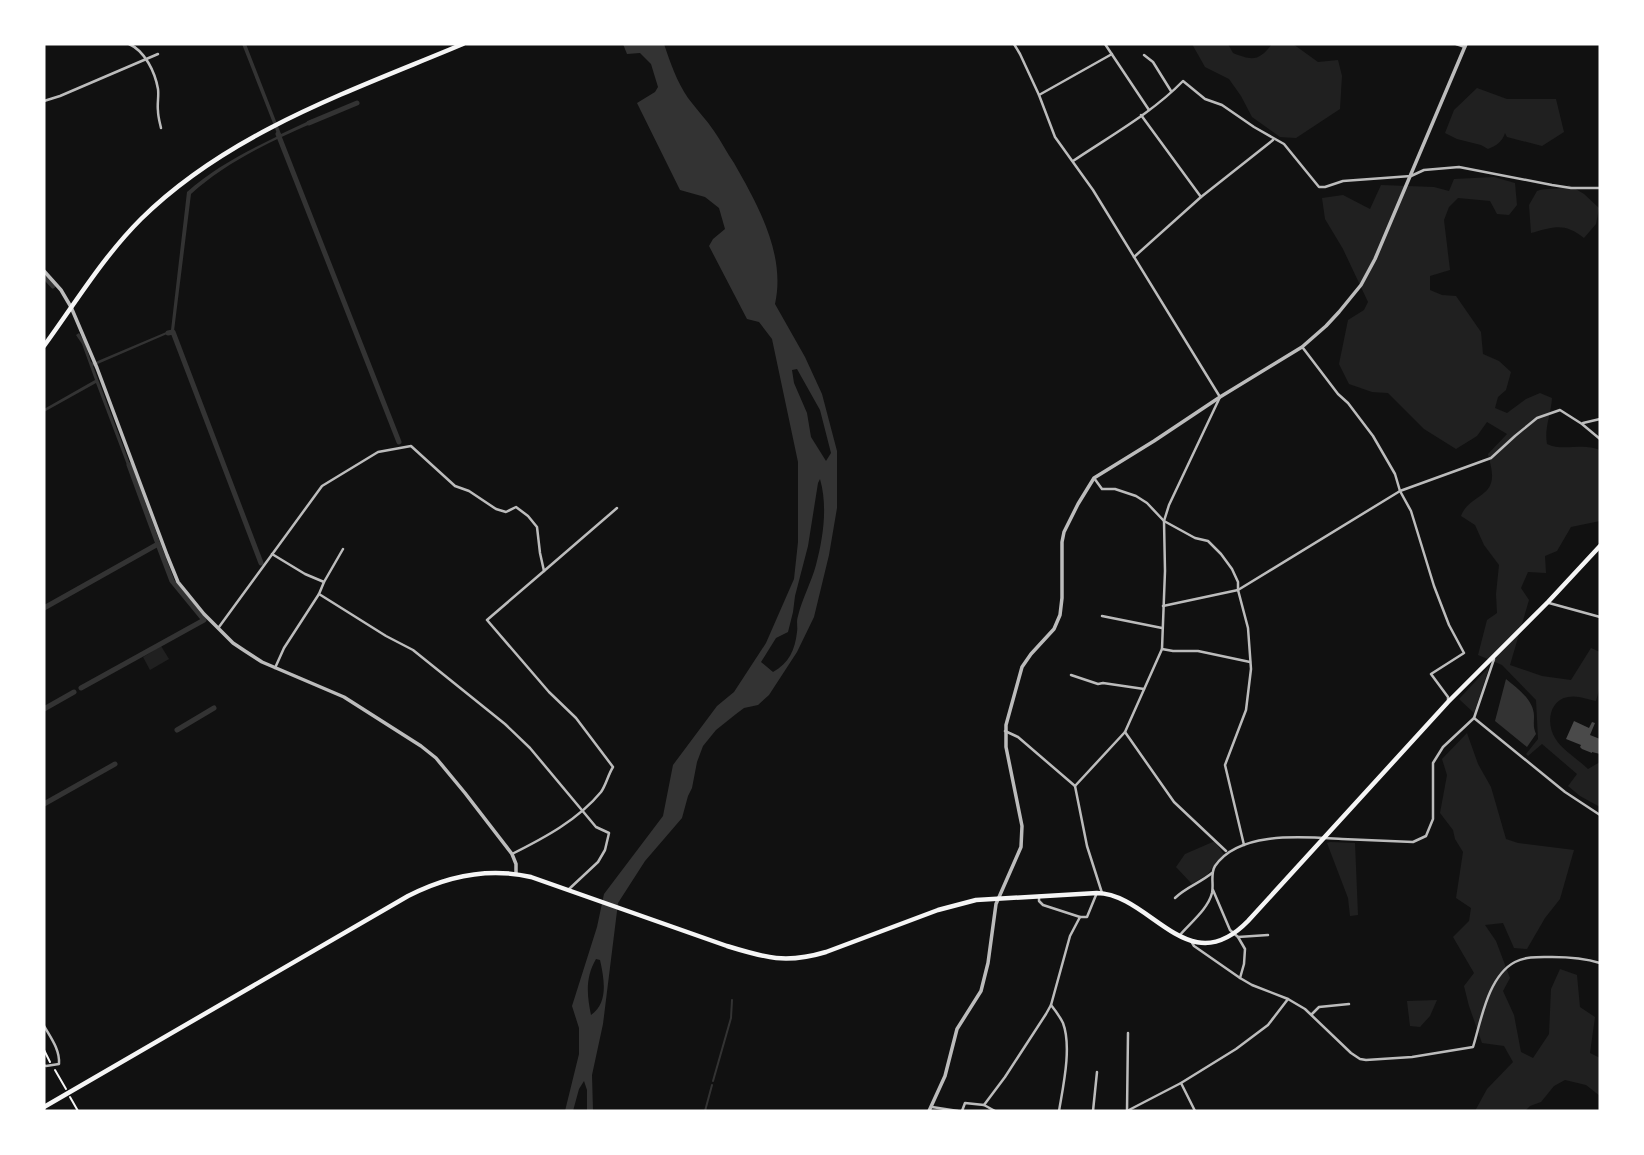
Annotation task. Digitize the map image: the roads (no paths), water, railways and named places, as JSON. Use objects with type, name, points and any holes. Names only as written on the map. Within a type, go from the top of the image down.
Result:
[{"type":"main road","points":[[44,346],[99,266],[129,232],[202,167],[278,123],[463,44]]},
{"type":"main road","points":[[44,1107],[427,886],[469,874],[516,874],[725,945],[776,959],[808,957],[826,952],[938,910],[976,900],[1039,896],[1100,893],[1129,903],[1191,941],[1217,940],[1236,935],[1448,702],[1548,603],[1600,546]]},
{"type":"street","points":[[129,44],[136,47],[146,59],[158,90],[161,128]]},
{"type":"street","points":[[1014,44],[1055,137],[1093,190],[1220,397]]},
{"type":"street","points":[[1105,44],[1149,110]]},
{"type":"street","points":[[995,1111],[984,1105],[965,1103],[960,1111],[930,1109],[945,1076],[957,1029],[981,991],[988,963],[995,908],[1019,854],[1023,838],[1005,731],[1023,667],[1054,629],[1060,615],[1064,532],[1094,478],[1302,347],[1326,327],[1361,285],[1375,259],[1465,46],[1456,44]]},
{"type":"street","points":[[44,101],[158,54]]},
{"type":"street","points":[[1039,96],[1112,54]]},
{"type":"street","points":[[1144,55],[1153,62],[1172,92]]},
{"type":"street","points":[[1073,162],[1149,110],[1183,81],[1205,99],[1222,104],[1283,144],[1319,187],[1343,181],[1410,176],[1424,170],[1459,167],[1552,186],[1600,188]]},
{"type":"street","points":[[1141,115],[1201,197]]},
{"type":"street","points":[[1134,257],[1201,197],[1275,139]]},
{"type":"street","points":[[44,271],[64,293],[71,307],[97,368],[178,582],[204,614],[245,652],[275,668],[344,697],[436,758],[512,854],[516,874]]},
{"type":"street","points":[[1302,347],[1373,436],[1395,474],[1400,491],[1411,511],[1434,586],[1449,625],[1464,653],[1430,674],[1448,697],[1448,702]]},
{"type":"street","points":[[1074,786],[1125,732],[1162,649],[1164,521],[1220,397]]},
{"type":"street","points":[[1164,606],[1238,590],[1400,491],[1491,458],[1537,418],[1560,410],[1600,439]]},
{"type":"street","points":[[1582,424],[1600,419]]},
{"type":"street","points":[[218,628],[322,486],[378,452],[411,446],[455,486],[469,491],[496,509],[506,512],[516,507],[528,516],[537,527],[544,571]]},
{"type":"street","points":[[1094,478],[1102,489],[1115,489],[1136,496],[1147,503],[1164,521],[1195,538],[1208,541],[1232,569],[1238,582],[1248,628],[1251,669],[1246,710],[1225,765],[1244,845]]},
{"type":"street","points":[[512,854],[546,836],[582,811],[603,790],[613,768],[576,718],[549,692],[486,621],[617,508]]},
{"type":"street","points":[[275,668],[344,549]]},
{"type":"street","points":[[272,554],[324,582]]},
{"type":"street","points":[[319,594],[413,650],[505,724],[530,748],[596,827],[609,833],[605,850],[598,862],[570,891]]},
{"type":"street","points":[[1548,603],[1600,617]]},
{"type":"street","points":[[1102,616],[1163,628]]},
{"type":"street","points":[[1162,649],[1198,651],[1250,662]]},
{"type":"street","points":[[1179,936],[1209,901],[1215,867],[1227,853],[1244,845],[1272,838],[1413,842],[1426,836],[1433,819],[1435,757],[1474,718],[1495,655]]},
{"type":"street","points":[[1071,676],[1098,684],[1144,689]]},
{"type":"street","points":[[1474,718],[1565,792],[1600,815]]},
{"type":"street","points":[[1005,731],[1018,737],[1074,786],[1100,893],[1087,917],[1043,905],[1039,896]]},
{"type":"street","points":[[1125,732],[1174,802],[1227,853]]},
{"type":"street","points":[[1175,898],[1182,890],[1200,882],[1213,872]]},
{"type":"street","points":[[1213,890],[1230,930],[1245,949],[1240,978]]},
{"type":"street","points":[[984,1105],[1051,1005],[1070,936],[1080,916]]},
{"type":"street","points":[[1236,935],[1268,935]]},
{"type":"street","points":[[1191,941],[1194,946],[1240,978],[1281,995],[1311,1014],[1351,1053],[1366,1060],[1412,1057],[1473,1047],[1496,980],[1512,963],[1534,957],[1584,958],[1600,963]]},
{"type":"street","points":[[1128,1033],[1127,1111],[1181,1083],[1236,1049],[1268,1025],[1288,999]]},
{"type":"street","points":[[1311,1014],[1318,1007],[1349,1004]]},
{"type":"street","points":[[1051,1005],[1063,1024],[1065,1040],[1066,1062],[1059,1111]]},
{"type":"street","points":[[44,1026],[59,1055],[59,1064],[44,1065]]},
{"type":"street","points":[[1093,1111],[1097,1072]]},
{"type":"street","points":[[1181,1083],[1195,1111]]},
{"type":"waterway","points":[[309,123],[357,103]]},
{"type":"waterway","points":[[278,134],[399,442]]},
{"type":"waterway","points":[[44,276],[53,286]]},
{"type":"waterway","points":[[168,333],[173,332],[261,563]]},
{"type":"waterway","points":[[44,608],[158,544],[129,465]]},
{"type":"waterway","points":[[81,688],[204,620],[172,581],[158,544]]},
{"type":"waterway","points":[[44,709],[74,692]]},
{"type":"waterway","points":[[177,730],[214,708]]},
{"type":"waterway","points":[[44,804],[115,764]]},
{"type":"waterway","points":[[713,1081],[731,1018],[732,1000]]},
{"type":"waterway","points":[[705,1111],[712,1085]]}]
